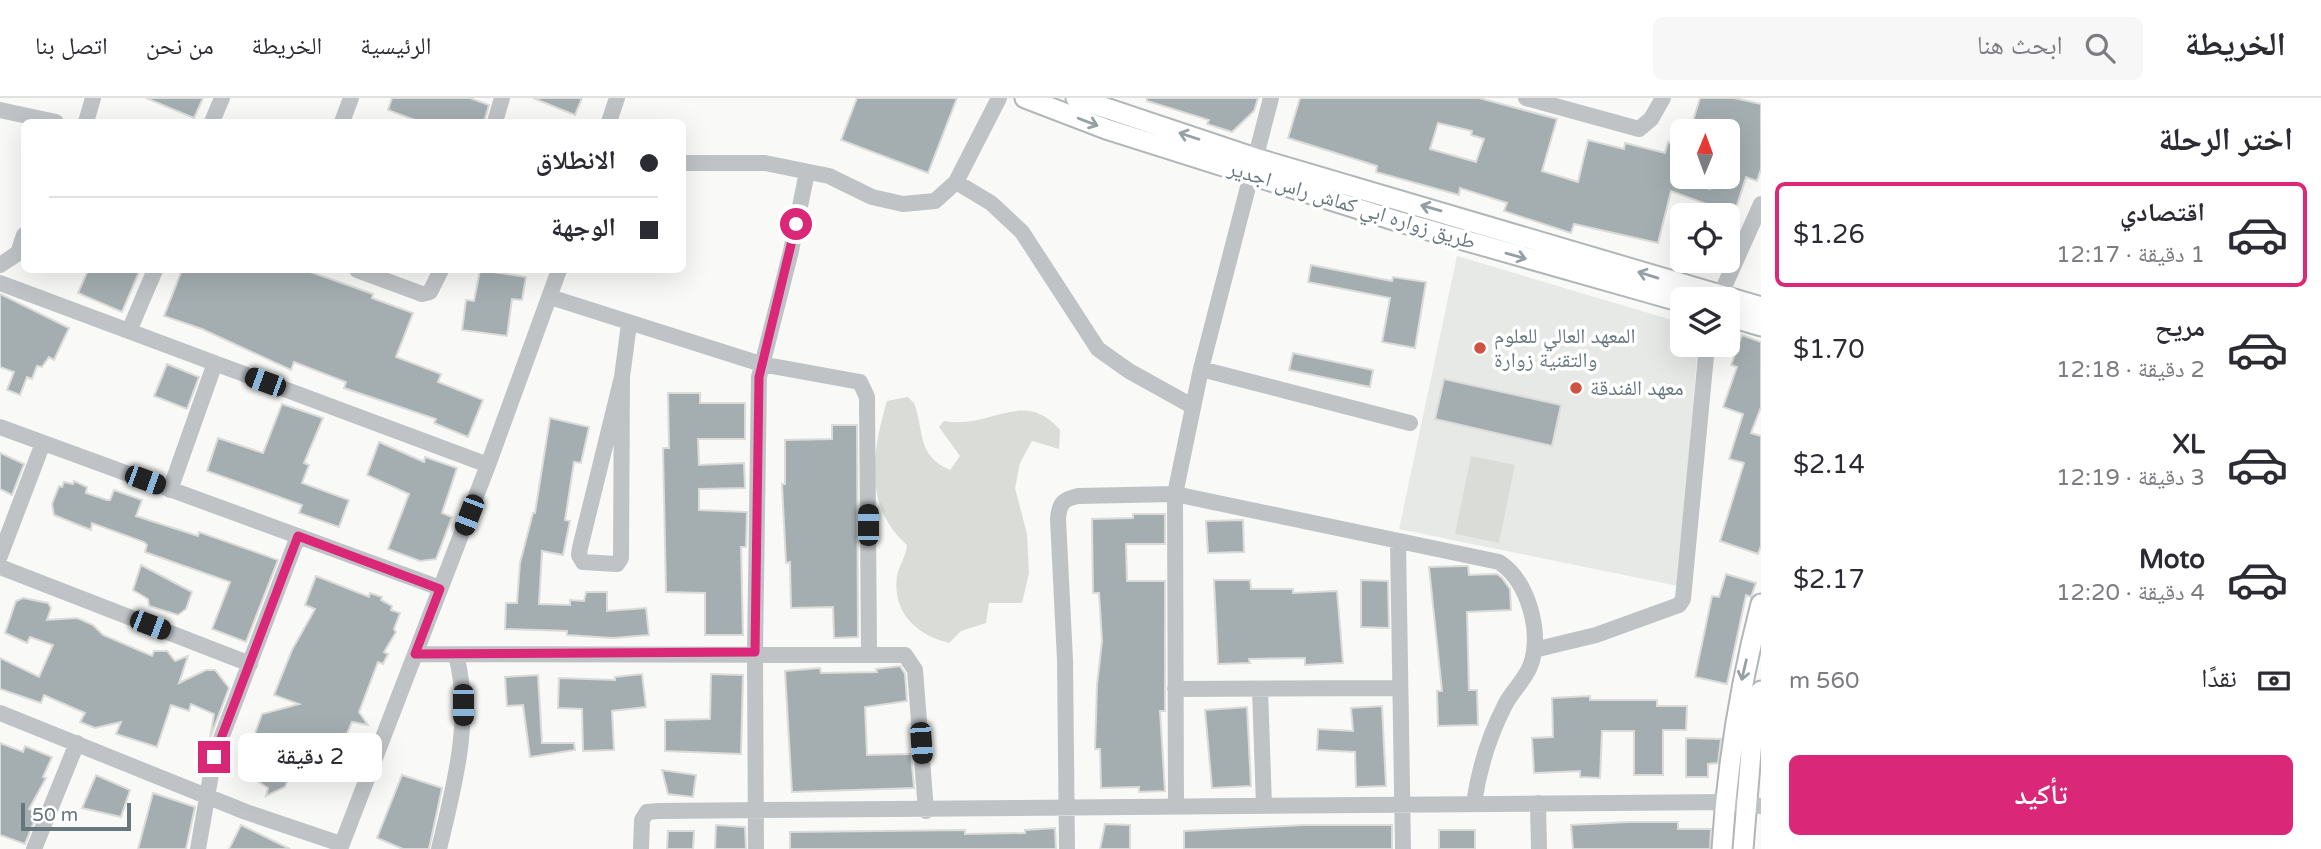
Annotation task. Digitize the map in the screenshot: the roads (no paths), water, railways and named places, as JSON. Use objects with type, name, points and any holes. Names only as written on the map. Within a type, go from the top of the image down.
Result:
[{"type":"main road","name":"طريق زواره ابي كماش راس اجدير","points":[[1025,98],[1106,129],[1254,166],[1400,222],[1670,299]]},
{"type":"main road","points":[[1076,98],[1254,166],[1537,238],[1597,260],[1689,287]]},
{"type":"main road","points":[[1740,301],[1761,307]]},
{"type":"main road","points":[[1740,320],[1761,326]]},
{"type":"main road","points":[[1722,849],[1725,802],[1740,686],[1761,604]]},
{"type":"main road","points":[[1742,849],[1753,805],[1754,728],[1761,691]]},
{"type":"street","points":[[87,119],[93,98]]},
{"type":"street","points":[[213,119],[222,98]]},
{"type":"street","points":[[343,119],[351,98]]},
{"type":"street","points":[[496,119],[502,98]]},
{"type":"street","points":[[609,119],[617,98]]},
{"type":"street","points":[[686,163],[765,163],[829,176],[872,197],[903,204],[935,201],[956,183],[999,98]]},
{"type":"street","points":[[1176,807],[1175,494],[1192,406],[1271,98]]},
{"type":"street","points":[[1526,98],[1639,129],[1651,119],[1663,98]]},
{"type":"street","points":[[0,110],[25,119]]},
{"type":"street","points":[[756,849],[755,652],[761,364],[791,251],[807,172]]},
{"type":"street","points":[[956,183],[991,203],[1022,232],[1098,349],[1129,371],[1192,406]]},
{"type":"street","points":[[1724,287],[1761,204]]},
{"type":"street","points":[[0,265],[18,253],[21,244]]},
{"type":"street","points":[[129,331],[154,273]]},
{"type":"street","points":[[365,273],[422,294],[430,292],[440,273]]},
{"type":"street","points":[[0,713],[208,794],[246,812],[341,847],[488,465],[558,273]]},
{"type":"street","points":[[0,283],[488,465]]},
{"type":"street","points":[[550,297],[761,364],[860,382],[864,388],[869,653]]},
{"type":"street","points":[[622,377],[621,558],[617,564],[583,562],[579,555],[580,548],[622,377],[629,324]]},
{"type":"street","points":[[1534,650],[1596,635],[1679,605],[1683,599],[1706,357]]},
{"type":"street","points":[[170,489],[215,363]]},
{"type":"street","points":[[1201,369],[1410,423]]},
{"type":"street","points":[[0,427],[440,589]]},
{"type":"street","points":[[0,556],[43,443]]},
{"type":"street","points":[[1067,849],[1059,507],[1064,501],[1078,496],[1175,494],[1398,543],[1499,562],[1507,567],[1525,593],[1532,622],[1534,650],[1531,664],[1504,707],[1489,742],[1474,803]]},
{"type":"street","points":[[198,849],[214,757],[298,536]]},
{"type":"street","points":[[1398,543],[1403,849]]},
{"type":"street","points":[[0,567],[250,664]]},
{"type":"street","points":[[415,654],[755,652],[905,655],[912,662],[926,811]]},
{"type":"street","points":[[439,849],[463,729],[463,682],[456,654]]},
{"type":"street","points":[[1175,689],[1400,688]]},
{"type":"street","points":[[1260,689],[1264,806]]},
{"type":"street","points":[[34,849],[77,743]]},
{"type":"street","points":[[641,849],[642,820],[648,812],[755,808],[926,811],[1474,803],[1725,802],[1753,805]]},
{"type":"street","points":[[1538,803],[1539,849]]},
{"type":"place","name":"المعهد العالي للعلوم والتقنية زوارة","points":[[1480,348]]},
{"type":"place","name":"معهد الفندقة","points":[[1576,388]]}]
